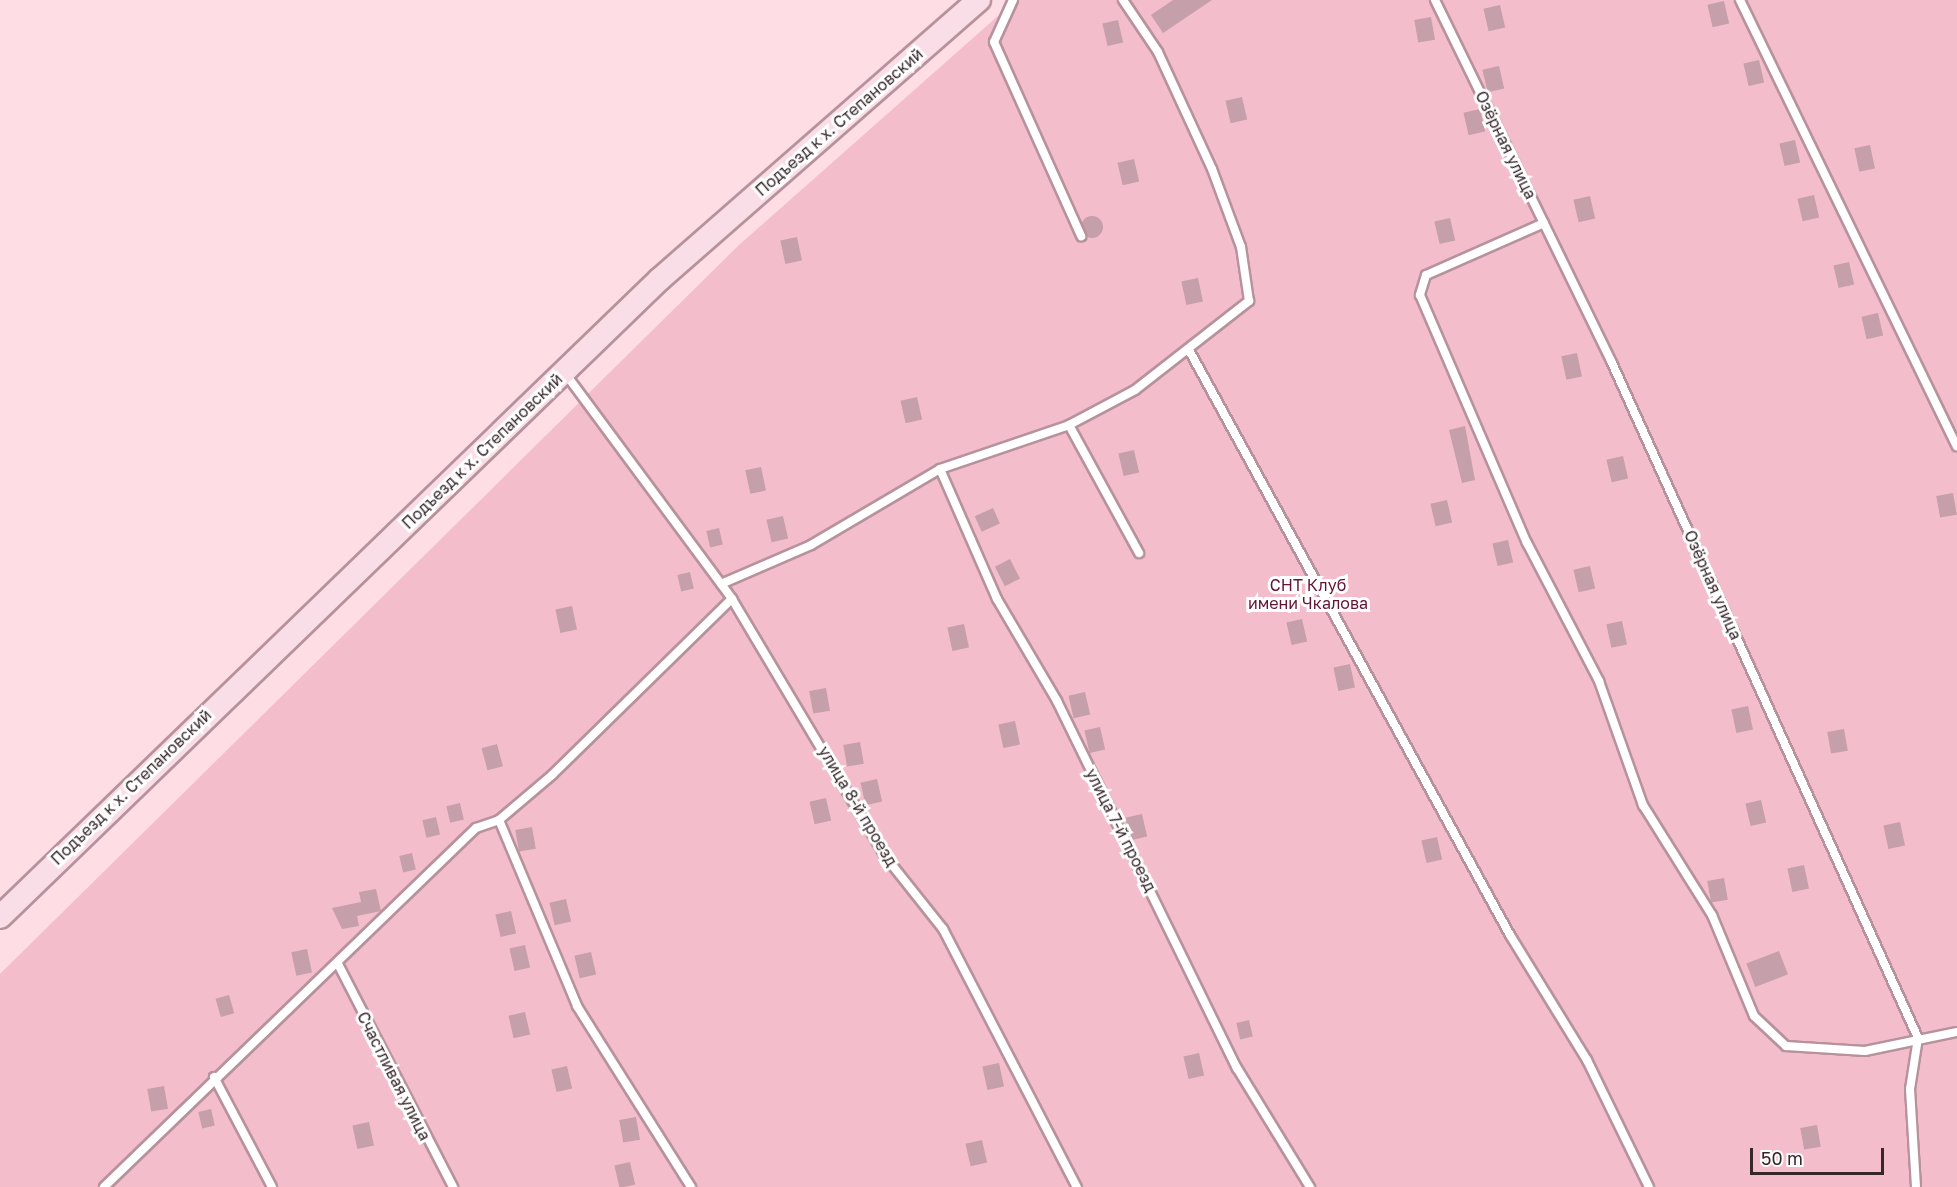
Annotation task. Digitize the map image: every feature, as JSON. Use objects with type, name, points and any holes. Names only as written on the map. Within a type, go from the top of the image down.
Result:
[{"type":"street","name":"Подъезд к х. Степановский","points":[[0,917],[660,279],[979,0]]},
{"type":"lane","points":[[1014,0],[994,42],[1081,236]]},
{"type":"lane","points":[[721,584],[811,545],[940,470],[1069,425],[1135,390],[1249,301],[1241,247],[1158,52],[1123,0]]},
{"type":"lane","name":"Озёрная улица","points":[[1435,0],[1544,224],[1918,1038]]},
{"type":"lane","points":[[1740,0],[1957,446]]},
{"type":"lane","points":[[1544,224],[1426,275],[1420,295],[1527,543],[1599,681],[1643,805],[1712,915],[1754,1016],[1786,1046],[1865,1051],[1918,1038],[1957,1032]]},
{"type":"lane","points":[[1189,350],[1510,935],[1587,1060],[1649,1187]]},
{"type":"lane","name":"улица 8-й проезд","points":[[564,372],[732,599],[885,856],[943,929],[1077,1187]]},
{"type":"lane","points":[[1069,425],[1139,553]]},
{"type":"lane","name":"улица 7-й проезд","points":[[940,470],[997,599],[1057,701],[1238,1068],[1310,1187]]},
{"type":"lane","points":[[104,1187],[214,1077],[338,964],[476,828],[499,820],[732,599]]},
{"type":"lane","points":[[499,820],[577,1006],[691,1187]]},
{"type":"lane","name":"Счастливая улица","points":[[338,964],[453,1187]]},
{"type":"lane","points":[[1916,1187],[1910,1089],[1918,1038]]},
{"type":"lane","points":[[214,1077],[272,1187]]},
{"type":"green space","name":"СНТ Клуб имени Чкалова","points":[[1016,0],[1957,0],[1957,1187],[0,1187],[0,974],[739,245]]},
{"type":"building","points":[[1173,0],[1212,0],[1163,33],[1151,15]]},
{"type":"building","points":[[1724,1],[1729,23],[1713,27],[1707,5]]},
{"type":"building","points":[[1500,5],[1505,27],[1489,31],[1483,9]]},
{"type":"building","points":[[1431,17],[1435,40],[1418,43],[1414,20]]},
{"type":"building","points":[[1118,20],[1123,42],[1108,46],[1102,24]]},
{"type":"building","points":[[1759,60],[1764,82],[1749,86],[1743,64]]},
{"type":"building","points":[[1499,66],[1504,88],[1488,92],[1482,70]]},
{"type":"building","points":[[1242,97],[1247,119],[1231,123],[1225,101]]},
{"type":"building","points":[[1480,109],[1485,131],[1469,135],[1463,113]]},
{"type":"building","points":[[1795,140],[1800,162],[1785,166],[1779,144]]},
{"type":"building","points":[[1870,145],[1875,168],[1859,172],[1854,148]]},
{"type":"building","points":[[1134,159],[1139,181],[1123,185],[1117,163]]},
{"type":"building","points":[[1814,195],[1819,217],[1803,221],[1797,199]]},
{"type":"building","points":[[1590,196],[1595,218],[1579,222],[1573,200]]},
{"type":"building","points":[[1092,216],[1100,219],[1103,227],[1100,235],[1092,238],[1084,235],[1081,227],[1084,219]]},
{"type":"building","points":[[1450,218],[1455,240],[1440,244],[1434,222]]},
{"type":"building","points":[[797,237],[802,260],[785,264],[780,241]]},
{"type":"building","points":[[1849,262],[1854,284],[1839,288],[1833,266]]},
{"type":"building","points":[[1198,278],[1203,301],[1186,305],[1181,282]]},
{"type":"building","points":[[1878,313],[1883,335],[1867,339],[1861,317]]},
{"type":"building","points":[[1577,353],[1582,376],[1566,380],[1561,356]]},
{"type":"building","points":[[917,397],[922,419],[906,423],[900,401]]},
{"type":"building","points":[[1465,426],[1475,480],[1462,483],[1449,430]]},
{"type":"building","points":[[1134,450],[1139,472],[1124,476],[1118,454]]},
{"type":"building","points":[[1623,456],[1628,478],[1612,482],[1606,460]]},
{"type":"building","points":[[761,467],[766,490],[750,494],[745,470]]},
{"type":"building","points":[[1953,493],[1957,515],[1940,518],[1936,496]]},
{"type":"building","points":[[1447,500],[1452,522],[1436,526],[1430,504]]},
{"type":"building","points":[[993,508],[1000,524],[982,532],[975,516]]},
{"type":"building","points":[[783,516],[788,538],[772,542],[766,520]]},
{"type":"building","points":[[719,528],[723,545],[710,547],[706,531]]},
{"type":"building","points":[[1508,540],[1513,562],[1498,566],[1492,544]]},
{"type":"building","points":[[1010,559],[1020,579],[1005,586],[995,567]]},
{"type":"building","points":[[1590,566],[1595,588],[1579,592],[1573,570]]},
{"type":"building","points":[[690,572],[694,589],[681,591],[677,575]]},
{"type":"building","points":[[572,606],[577,629],[560,633],[555,610]]},
{"type":"building","points":[[1302,619],[1307,641],[1292,645],[1286,623]]},
{"type":"building","points":[[1622,621],[1627,644],[1611,648],[1606,624]]},
{"type":"building","points":[[964,624],[969,647],[952,651],[947,628]]},
{"type":"building","points":[[1350,664],[1355,687],[1338,691],[1333,668]]},
{"type":"building","points":[[826,688],[830,711],[813,714],[809,691]]},
{"type":"building","points":[[1085,692],[1090,714],[1074,718],[1068,696]]},
{"type":"building","points":[[1748,706],[1753,729],[1736,733],[1731,710]]},
{"type":"building","points":[[1015,721],[1020,744],[1003,748],[998,725]]},
{"type":"building","points":[[1100,727],[1105,749],[1090,753],[1084,731]]},
{"type":"building","points":[[1844,729],[1848,751],[1831,754],[1827,732]]},
{"type":"building","points":[[860,742],[864,764],[847,767],[843,745]]},
{"type":"building","points":[[497,744],[503,766],[487,770],[482,748]]},
{"type":"building","points":[[877,779],[882,801],[866,805],[860,783]]},
{"type":"building","points":[[826,798],[831,820],[815,824],[809,802]]},
{"type":"building","points":[[1761,800],[1766,822],[1751,826],[1745,804]]},
{"type":"building","points":[[460,803],[464,820],[450,823],[446,806]]},
{"type":"building","points":[[1142,814],[1147,836],[1131,840],[1125,818]]},
{"type":"building","points":[[436,817],[440,835],[426,838],[422,820]]},
{"type":"building","points":[[1900,822],[1905,845],[1888,849],[1883,826]]},
{"type":"building","points":[[532,827],[536,849],[519,852],[515,830]]},
{"type":"building","points":[[1437,837],[1442,859],[1427,863],[1421,841]]},
{"type":"building","points":[[412,853],[416,870],[403,872],[399,856]]},
{"type":"building","points":[[1804,865],[1809,888],[1792,892],[1787,869]]},
{"type":"building","points":[[1724,878],[1728,900],[1711,903],[1707,881]]},
{"type":"building","points":[[376,889],[381,911],[357,916],[359,926],[342,929],[332,908],[361,902],[359,892]]},
{"type":"building","points":[[566,899],[571,921],[555,925],[549,903]]},
{"type":"building","points":[[511,911],[516,933],[501,937],[495,915]]},
{"type":"building","points":[[525,945],[530,967],[515,971],[509,949]]},
{"type":"building","points":[[307,949],[312,972],[296,976],[291,952]]},
{"type":"building","points":[[1779,951],[1788,974],[1755,987],[1746,964]]},
{"type":"building","points":[[591,952],[596,974],[580,978],[574,956]]},
{"type":"building","points":[[229,995],[234,1013],[221,1017],[216,999]]},
{"type":"building","points":[[525,1012],[530,1034],[514,1038],[508,1016]]},
{"type":"building","points":[[1249,1020],[1253,1037],[1240,1039],[1236,1023]]},
{"type":"building","points":[[1199,1053],[1204,1075],[1189,1079],[1183,1057]]},
{"type":"building","points":[[999,1063],[1004,1086],[987,1090],[982,1067]]},
{"type":"building","points":[[567,1066],[572,1088],[557,1092],[551,1070]]},
{"type":"building","points":[[164,1086],[168,1109],[151,1112],[147,1089]]},
{"type":"building","points":[[211,1109],[215,1126],[202,1128],[198,1112]]},
{"type":"building","points":[[636,1117],[640,1140],[623,1143],[619,1120]]},
{"type":"building","points":[[369,1122],[374,1145],[357,1149],[352,1126]]},
{"type":"building","points":[[1817,1125],[1821,1147],[1804,1150],[1800,1128]]},
{"type":"building","points":[[982,1140],[987,1162],[971,1166],[965,1144]]},
{"type":"building","points":[[630,1162],[635,1184],[619,1187],[614,1166]]}]
